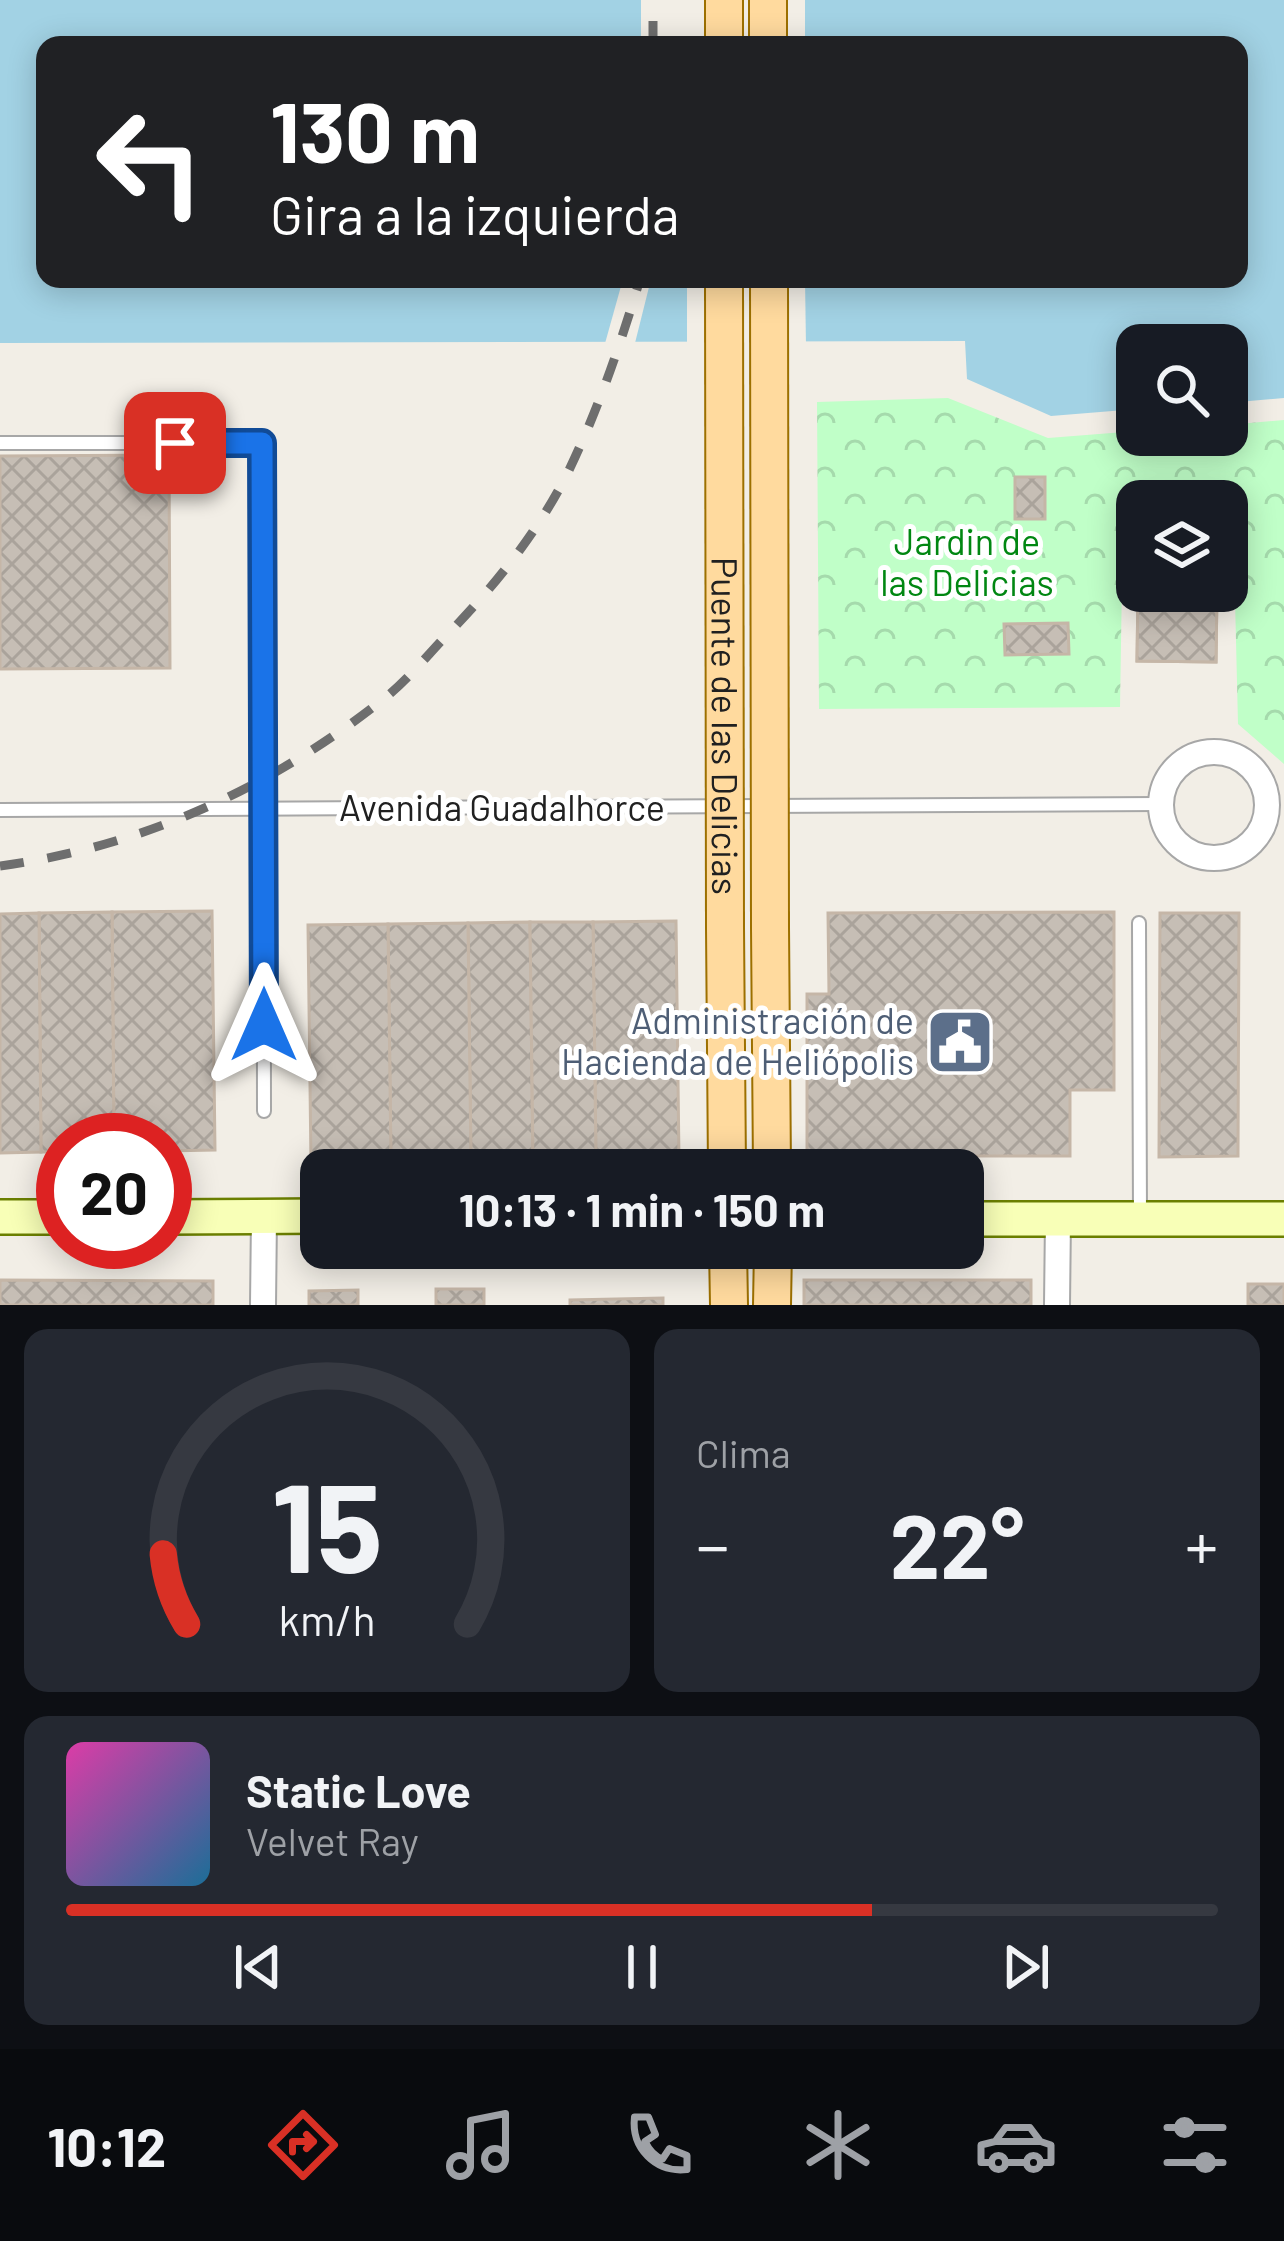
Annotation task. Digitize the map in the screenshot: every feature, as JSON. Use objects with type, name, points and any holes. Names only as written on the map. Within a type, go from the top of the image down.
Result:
[{"type":"main road","points":[[724,0],[724,36]]},
{"type":"main road","points":[[768,0],[768,36]]},
{"type":"main road","name":"Puente de las Delicias","points":[[724,288],[727,1149]]},
{"type":"main road","name":"Puente de las Delicias","points":[[769,288],[772,1149]]},
{"type":"main road","points":[[0,1216],[36,1216]]},
{"type":"main road","points":[[192,1216],[300,1216]]},
{"type":"main road","points":[[984,1219],[1284,1219]]},
{"type":"main road","points":[[727,1299],[728,1269]]},
{"type":"main road","points":[[772,1269],[772,1305]]},
{"type":"street","points":[[1214,751],[1245,761],[1276,803],[1246,848],[1214,859],[1198,856],[1170,836],[1160,804],[1171,773],[1183,761],[1214,751]]},
{"type":"street","points":[[263,1305],[264,1216]]},
{"type":"street","points":[[1057,1305],[1058,1218]]},
{"type":"lane","points":[[0,443],[262,443],[264,1111]]},
{"type":"lane","name":"Avenida Guadalhorce","points":[[0,810],[1160,804]]},
{"type":"lane","points":[[1139,923],[1141,1220]]},
{"type":"green space","name":"Jardin de las Delicias","points":[[948,398],[1048,438],[1116,433],[1116,456],[1248,456],[1248,423],[1284,420],[1284,764],[1238,724],[1235,612],[1248,612],[1248,480],[1116,480],[1120,707],[819,709],[817,402]]},
{"type":"water","points":[[0,0],[1284,0],[1284,398],[1248,401],[1248,324],[1116,324],[1116,411],[1051,416],[967,379],[965,341],[0,343]]},
{"type":"pier","points":[[641,0],[805,0],[805,36],[641,36]]},
{"type":"pier","points":[[620,288],[649,288],[634,347],[604,347]]},
{"type":"pier","points":[[687,288],[805,288],[806,347],[687,347]]},
{"type":"building","points":[[169,455],[170,668],[0,669],[0,456]]},
{"type":"building","points":[[1015,477],[1045,477],[1045,519],[1015,519]]},
{"type":"building","points":[[1138,612],[1217,612],[1216,662],[1137,661]]},
{"type":"building","points":[[1138,612],[1217,612],[1216,662],[1137,661]]},
{"type":"building","points":[[1068,623],[1069,654],[1005,655],[1004,624]]},
{"type":"building","points":[[212,911],[215,1150],[192,1150],[192,1113],[114,1113],[112,912]]},
{"type":"building","points":[[112,912],[114,1113],[41,1113],[39,913]]},
{"type":"building","name":"Administración de Hacienda de Heliópolis","points":[[1114,912],[1114,1090],[1070,1090],[1070,1156],[984,1156],[984,1149],[807,1149],[807,994],[829,994],[828,913]]},
{"type":"building","points":[[39,913],[41,1113],[36,1113],[36,1152],[0,1153],[0,914]]},
{"type":"building","points":[[1160,913],[1239,913],[1238,1156],[1159,1157]]},
{"type":"building","points":[[676,921],[679,1149],[596,1149],[593,922]]},
{"type":"building","points":[[530,922],[533,1149],[471,1149],[468,923]]},
{"type":"building","points":[[530,922],[593,922],[596,1149],[533,1149]]},
{"type":"building","points":[[468,923],[471,1149],[391,1149],[388,924]]},
{"type":"building","points":[[388,924],[391,1149],[311,1149],[308,925]]},
{"type":"building","points":[[0,1280],[213,1281],[213,1305],[0,1305]]},
{"type":"building","points":[[804,1280],[1031,1280],[1031,1305],[804,1305]]},
{"type":"building","points":[[1248,1284],[1284,1284],[1284,1305],[1248,1305]]},
{"type":"building","points":[[436,1289],[484,1289],[484,1305],[436,1305]]},
{"type":"building","points":[[358,1290],[358,1305],[309,1305],[309,1291]]},
{"type":"building","points":[[663,1298],[663,1305],[570,1305],[570,1300]]},
{"type":"railway","points":[[653,0],[653,36]]},
{"type":"railway","points":[[0,866],[103,845],[201,809],[294,761],[398,686],[481,598],[545,514],[590,422],[637,288]]},
{"type":"place","name":"Administración de Hacienda de Heliópolis","points":[[960,1042]]},
{"type":"route","points":[[175,443],[262,443],[264,1025]]}]
